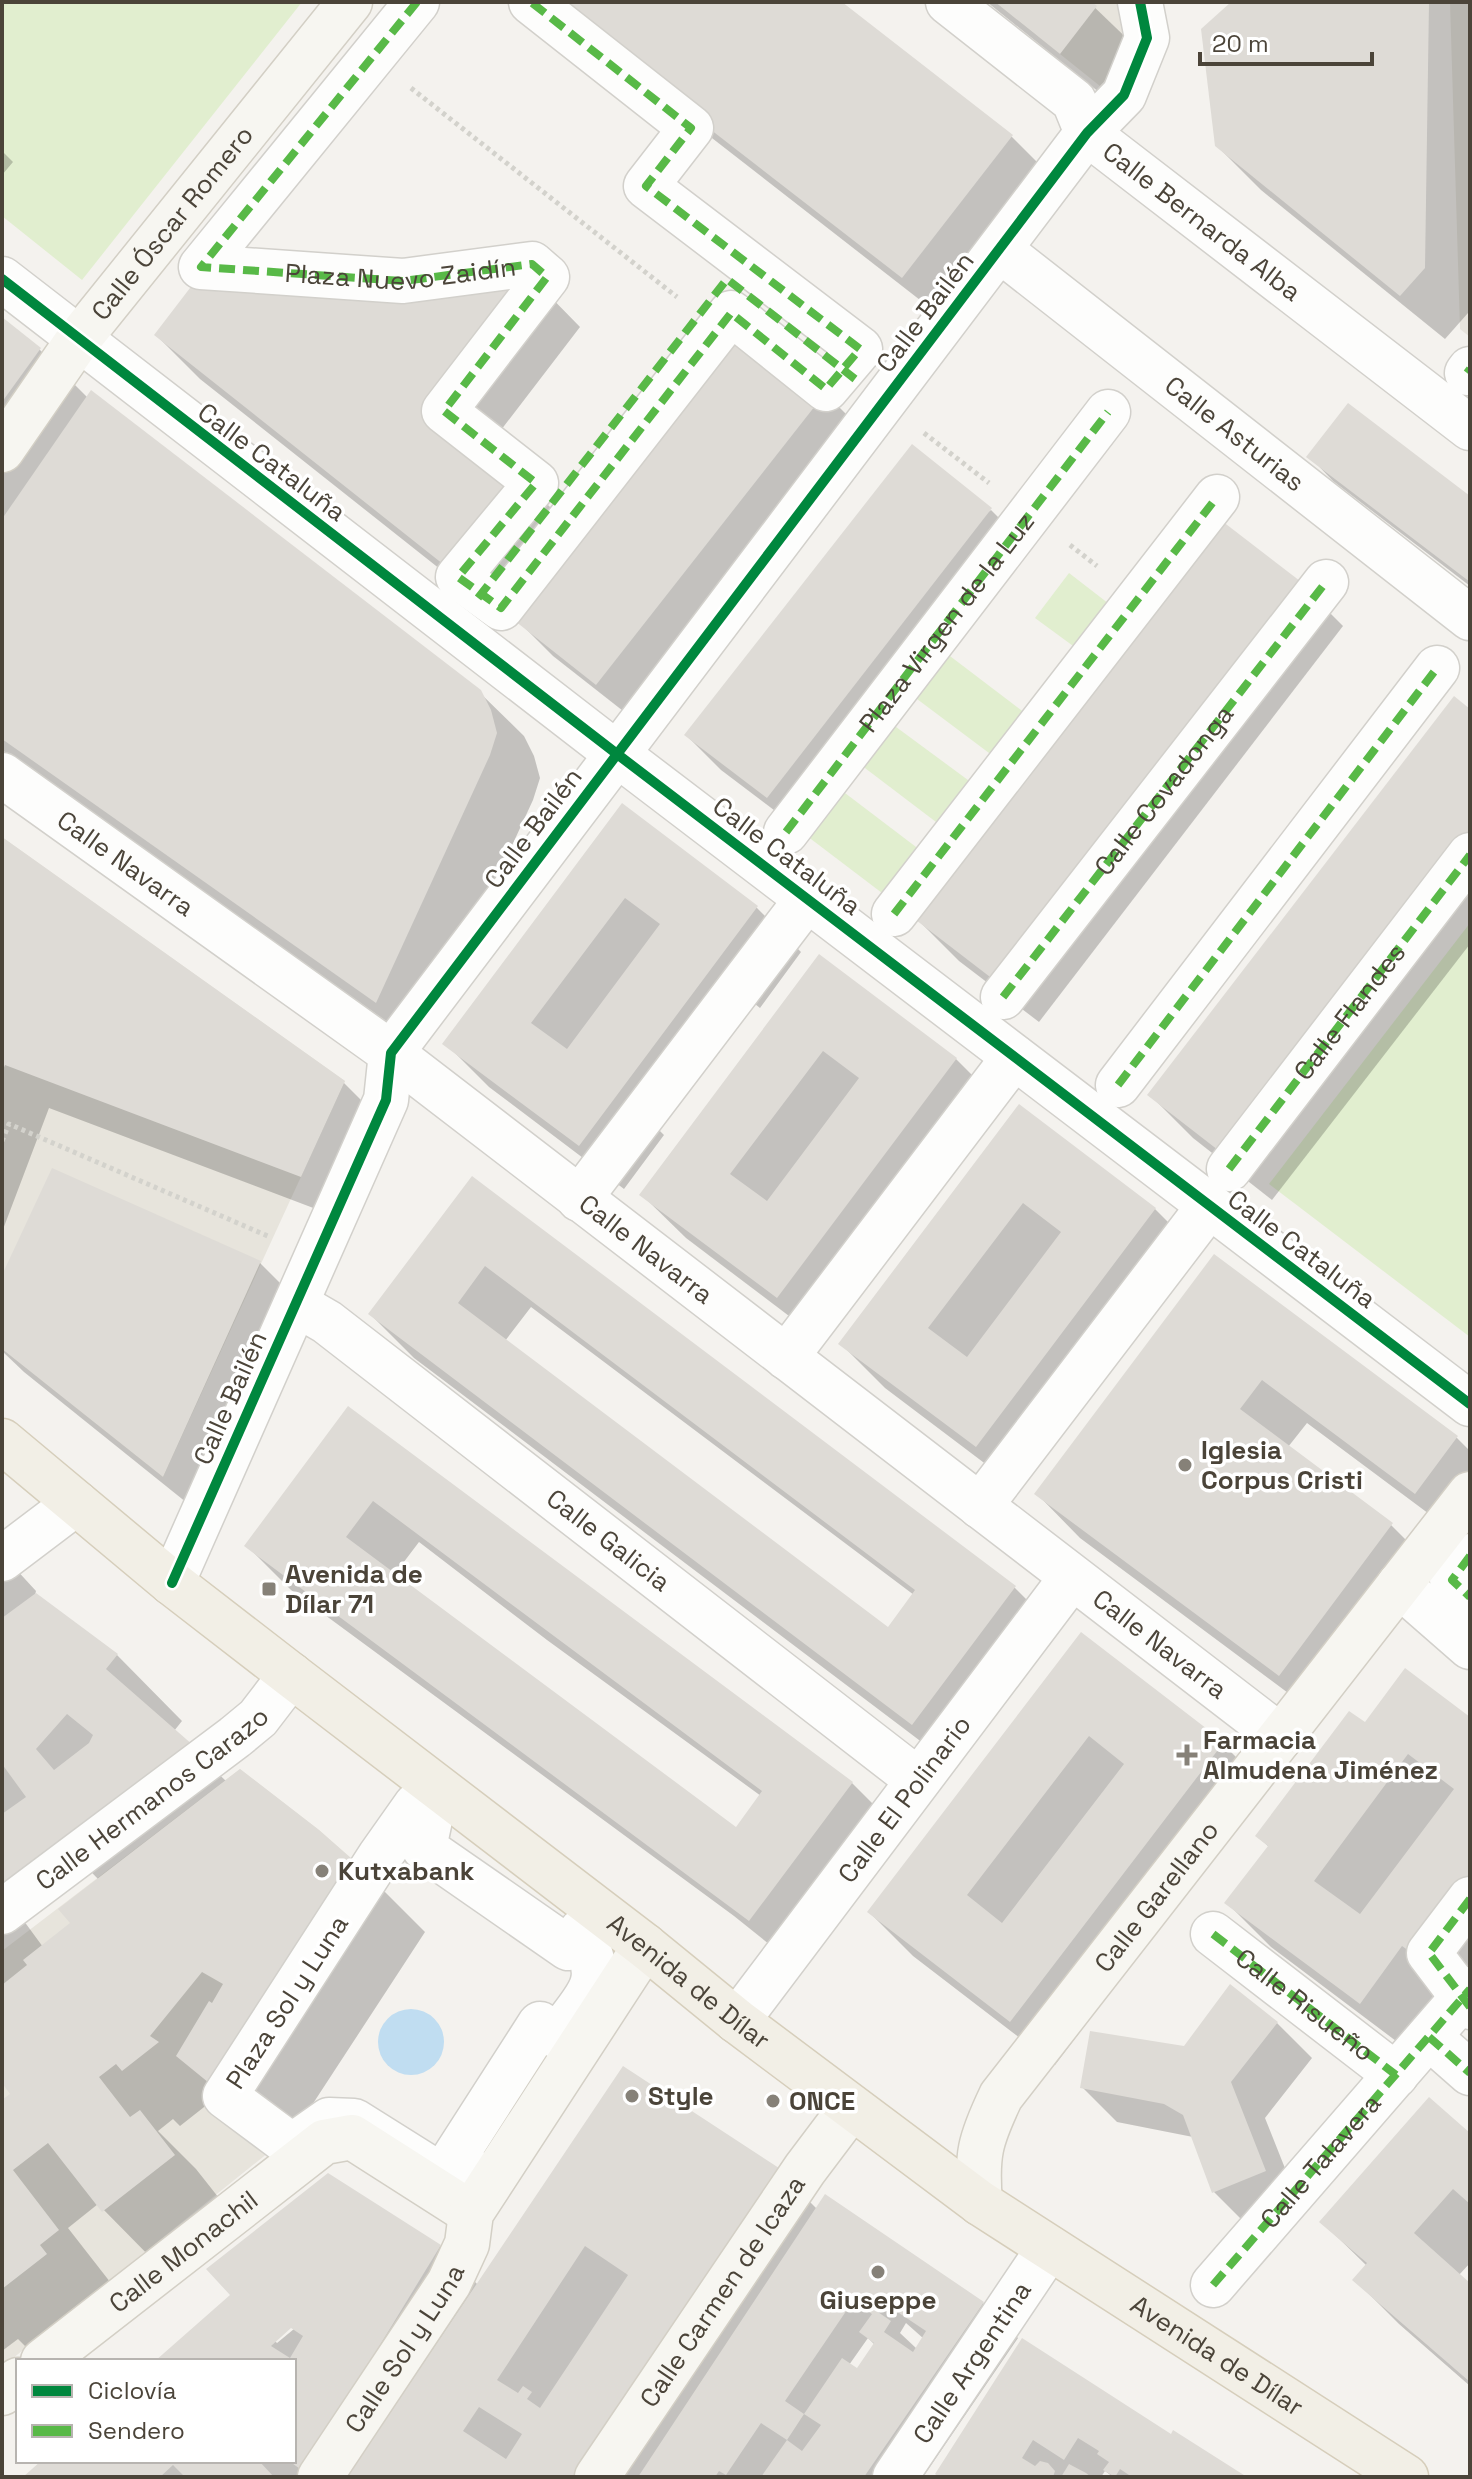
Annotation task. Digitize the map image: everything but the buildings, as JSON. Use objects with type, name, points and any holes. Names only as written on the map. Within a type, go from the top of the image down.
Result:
[{"type":"main road","name":"Avenida de Dílar","points":[[2,1441],[172,1583],[851,2108],[980,2203],[1406,2477]]},
{"type":"street","name":"Calle Óscar Romero","points":[[2,450],[78,340],[350,2]]},
{"type":"street","name":"Plaza Nuevo Zaidín","points":[[417,2],[201,267],[403,281],[532,264],[547,277],[444,411],[536,483],[458,577],[480,596]]},
{"type":"street","points":[[531,2],[691,128],[646,186],[860,349],[849,374],[826,389],[731,313],[501,608],[480,596],[727,279],[849,374]]},
{"type":"street","name":"Calle Bernarda Alba","points":[[948,2],[1074,101],[1087,133],[1470,428]]},
{"type":"street","name":"Calle Bailén","points":[[172,1583],[386,1100],[391,1053],[1087,133],[1124,95],[1147,38],[1140,2]]},
{"type":"street","name":"Calle Asturias","points":[[1000,250],[1470,618]]},
{"type":"street","name":"Calle Cataluña","points":[[2,279],[1014,1057],[1219,1187],[1470,1404]]},
{"type":"street","name":"Plaza Virgen de la Luz","points":[[786,832],[1108,412]]},
{"type":"street","points":[[894,914],[1217,497]]},
{"type":"street","name":"Calle Covadonga","points":[[1003,997],[1326,582]]},
{"type":"street","points":[[1118,1085],[1437,668]]},
{"type":"street","name":"Calle Navarra","points":[[2,775],[391,1053],[1281,1737]]},
{"type":"street","name":"Calle Flandes","points":[[980,1506],[1470,855]]},
{"type":"street","points":[[579,1199],[807,899]]},
{"type":"street","points":[[786,1357],[1014,1057]]},
{"type":"street","name":"Calle Galicia","points":[[296,1304],[327,1322],[918,1780]]},
{"type":"street","name":"Calle Garellano","points":[[980,2203],[977,2166],[982,2135],[1001,2096],[1470,1494]]},
{"type":"street","points":[[2,1559],[76,1503]]},
{"type":"street","points":[[1470,1556],[1452,1580],[1470,1597]]},
{"type":"street","name":"Calle El Polinario","points":[[737,2021],[1072,1577]]},
{"type":"street","points":[[1399,1585],[1470,1647]]},
{"type":"street","name":"Calle Hermanos Carazo","points":[[2,1912],[235,1737],[258,1718],[291,1675]]},
{"type":"street","name":"Plaza Sol y Luna","points":[[416,1805],[431,1815],[424,1848],[568,1948],[581,1931],[592,1958],[593,1982],[583,2000],[557,2036],[540,2024],[454,2158],[468,2168],[454,2178],[440,2175],[354,2121],[329,2120],[292,2146],[225,2096],[416,1805]]},
{"type":"street","points":[[1467,1998],[1429,1953],[1470,1899]]},
{"type":"street","name":"Calle Risueño","points":[[1213,1934],[1396,2075]]},
{"type":"street","points":[[471,2213],[645,1946]]},
{"type":"street","name":"Calle Talavera","points":[[1213,2285],[1429,2037],[1467,1998]]},
{"type":"street","points":[[1429,2037],[1470,2073]]},
{"type":"street","name":"Calle Carmen de Icaza","points":[[597,2477],[805,2169],[851,2108]]},
{"type":"street","name":"Calle Monachil","points":[[46,2359],[324,2142],[352,2137],[471,2213]]},
{"type":"street","name":"Calle Sol y Luna","points":[[320,2477],[449,2283],[467,2244],[471,2213]]},
{"type":"street","name":"Calle Argentina","points":[[895,2477],[1049,2248]]},
{"type":"path","points":[[371,57],[699,315]]},
{"type":"path","points":[[2,1141],[9,1124],[280,1241]]},
{"type":"shaded area","points":[[995,2],[1119,2],[1131,39],[1111,74],[1100,86]]},
{"type":"shaded area","points":[[1450,2],[1470,2],[1470,337],[1460,329]]},
{"type":"shaded area","points":[[2,837],[345,1081],[163,1477],[2,1349]]},
{"type":"shaded area","points":[[240,1769],[319,1830],[369,1874],[225,2096],[284,2140],[2,2367],[2,1951]]},
{"type":"green space","points":[[2,2],[302,2],[82,280],[2,216]]},
{"type":"green space","points":[[1069,573],[1113,607],[1080,651],[1035,618]]},
{"type":"green space","points":[[946,653],[1025,713],[993,756],[913,696]]},
{"type":"green space","points":[[892,724],[972,783],[940,825],[861,765]]},
{"type":"green space","points":[[841,790],[920,850],[886,896],[807,836]]},
{"type":"green space","points":[[1470,923],[1470,1337],[1269,1184]]},
{"type":"water","points":[[405,2009],[417,2009],[429,2014],[439,2024],[444,2042],[442,2055],[429,2070],[417,2075],[405,2075],[393,2070],[383,2060],[378,2048],[378,2036],[383,2024],[393,2014]]},
{"type":"marked path","points":[[417,2],[201,267],[403,281],[532,264],[547,277],[444,411],[536,483],[458,577],[501,608],[731,313],[826,389],[860,349],[646,186],[691,128],[531,2]]},
{"type":"marked path","points":[[478,598],[727,279],[855,379]]},
{"type":"marked path","points":[[1467,373],[1470,369]]},
{"type":"marked path","points":[[786,832],[1108,412]]},
{"type":"marked path","points":[[894,914],[1217,497]]},
{"type":"marked path","points":[[1003,997],[1326,582]]},
{"type":"marked path","points":[[1118,1085],[1437,668]]},
{"type":"marked path","points":[[1229,1169],[1470,855]]},
{"type":"marked path","points":[[1470,1556],[1452,1580],[1470,1597]]},
{"type":"marked path","points":[[1470,1899],[1429,1953],[1470,2007]]},
{"type":"marked path","points":[[1213,1934],[1396,2075]]},
{"type":"marked path","points":[[1213,2285],[1470,1989]]},
{"type":"marked path","points":[[1429,2037],[1470,2073]]},
{"type":"cycle path","points":[[172,1583],[386,1100],[391,1053],[1087,133],[1124,95],[1147,38],[1140,2]]},
{"type":"cycle path","points":[[2,279],[617,754],[1470,1404]]},
{"type":"place","name":"Iglesia Corpus Cristi","points":[[1185,1465]]},
{"type":"place","name":"Avenida de Dílar 71","points":[[269,1589]]},
{"type":"place","name":"Farmacia Almudena Jiménez","points":[[1187,1755]]},
{"type":"place","name":"Kutxabank","points":[[322,1871]]},
{"type":"place","name":"Style","points":[[632,2096]]},
{"type":"place","name":"ONCE","points":[[773,2101]]},
{"type":"place","name":"Giuseppe","points":[[878,2272]]}]
